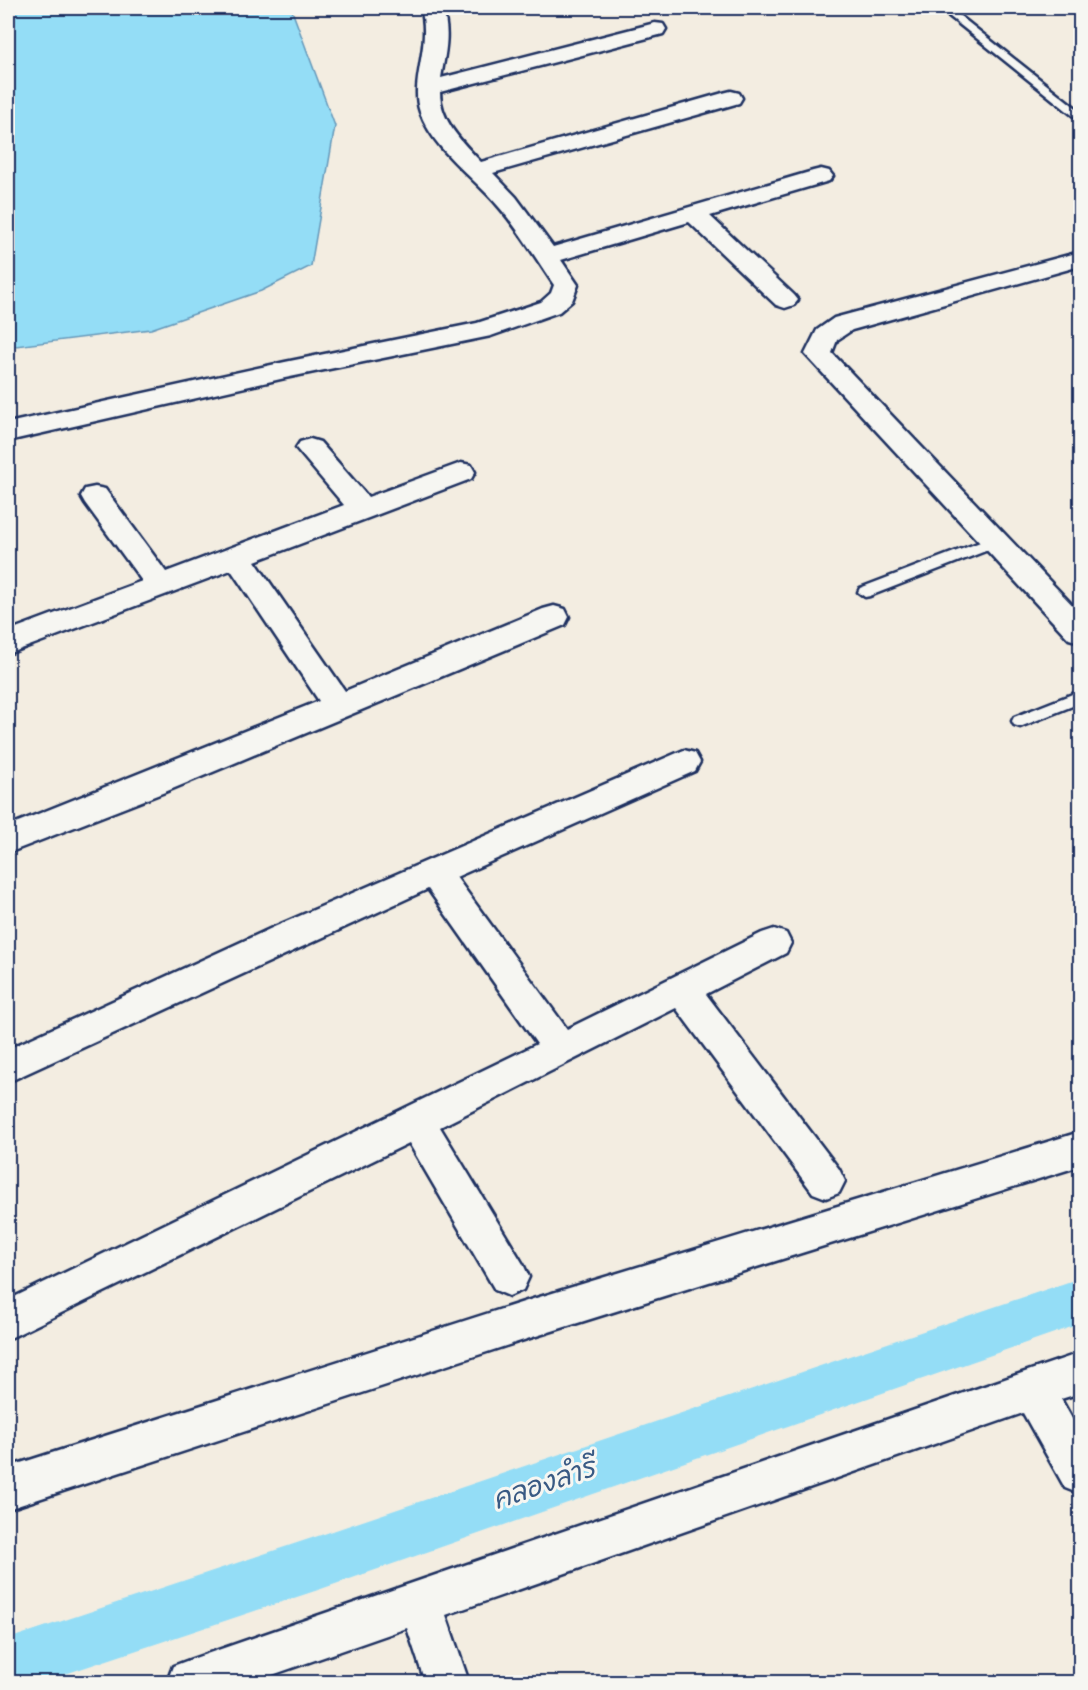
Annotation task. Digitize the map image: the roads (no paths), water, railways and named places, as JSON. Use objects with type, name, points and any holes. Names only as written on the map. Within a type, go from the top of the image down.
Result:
[{"type":"street","points":[[8,432],[285,370],[482,330],[550,307],[563,296],[566,285],[508,202],[435,121],[430,108],[430,88],[436,55],[437,20],[432,8]]},
{"type":"street","points":[[430,88],[655,29]]},
{"type":"street","points":[[477,170],[731,98]]},
{"type":"street","points":[[546,257],[821,176]]},
{"type":"street","points":[[693,213],[785,300]]},
{"type":"street","points":[[1080,259],[843,324],[826,336],[818,354],[1080,631]]},
{"type":"street","points":[[310,448],[363,509]]},
{"type":"street","points":[[8,643],[460,472]]},
{"type":"street","points":[[95,495],[160,585]]},
{"type":"street","points":[[237,556],[339,706]]},
{"type":"street","points":[[8,840],[554,616]]},
{"type":"street","points":[[8,1066],[286,937],[684,762]]},
{"type":"street","points":[[434,872],[561,1049]]},
{"type":"street","points":[[8,1320],[774,943]]},
{"type":"street","points":[[682,989],[826,1181]]},
{"type":"street","points":[[416,1121],[510,1277]]},
{"type":"street","points":[[8,1488],[533,1318],[1080,1149]]},
{"type":"street","points":[[189,1683],[1080,1373]]},
{"type":"street","points":[[1032,1388],[1080,1473]]},
{"type":"street","points":[[420,1602],[447,1683]]},
{"type":"lane","points":[[944,8],[1080,116]]},
{"type":"lane","points":[[865,592],[996,541]]},
{"type":"lane","points":[[1020,721],[1080,697]]},
{"type":"water","points":[[8,8],[291,8],[335,126],[311,266],[261,291],[151,329],[8,347]]},
{"type":"waterway","name":"คลองลำรี","points":[[8,1666],[321,1562],[1080,1301]]}]
